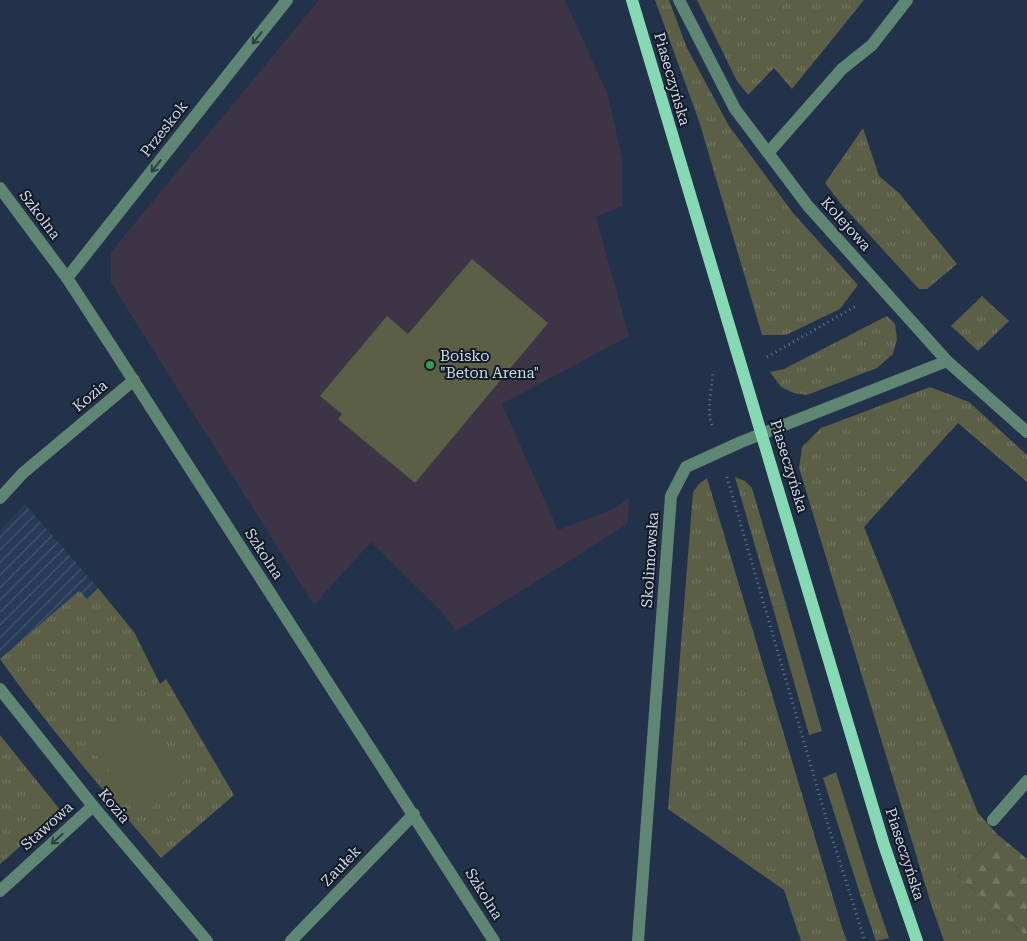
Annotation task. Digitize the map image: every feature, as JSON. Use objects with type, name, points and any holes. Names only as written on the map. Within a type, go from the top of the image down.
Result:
[{"type":"main road","name":"Piaseczyńska","points":[[632,0],[884,845],[916,941]]},
{"type":"street","name":"Przeskok","points":[[67,278],[287,0]]},
{"type":"street","points":[[768,154],[842,69],[872,45],[907,0]]},
{"type":"street","name":"Kolejowa","points":[[680,3],[735,109],[808,206],[947,361],[1027,432]]},
{"type":"street","name":"Szkolna","points":[[0,188],[67,278],[134,380],[494,941]]},
{"type":"street","name":"Skolimowska","points":[[638,941],[671,496],[686,467],[720,451],[947,361]]},
{"type":"street","name":"Kozia","points":[[0,498],[23,472],[134,380]]},
{"type":"street","name":"Kozia","points":[[0,689],[93,806],[207,941]]},
{"type":"street","points":[[992,820],[1027,781]]},
{"type":"street","name":"Stawowa","points":[[0,891],[93,806]]},
{"type":"street","name":"Zaułek","points":[[291,941],[414,814]]},
{"type":"path","points":[[765,358],[858,305]]},
{"type":"path","points":[[713,372],[708,407],[710,419],[829,828],[865,941]]},
{"type":"shaded area","points":[[319,0],[565,0],[607,93],[622,157],[622,206],[596,217],[629,336],[502,404],[558,530],[613,509],[629,498],[628,523],[456,631],[441,611],[371,542],[314,605],[111,283],[111,252]]},
{"type":"shaded area","points":[[25,504],[98,588],[87,599],[79,592],[0,659],[0,530]]},
{"type":"green space","points":[[655,0],[669,0],[687,48],[729,126],[793,213],[858,285],[840,309],[786,335],[762,335],[699,121]]},
{"type":"green space","points":[[697,0],[864,0],[792,89],[774,68],[748,95],[737,81]]},
{"type":"green space","points":[[863,128],[879,176],[899,193],[957,264],[927,289],[919,289],[842,205],[825,183]]},
{"type":"green space","name":"Boisko \"Beton Arena\"","points":[[472,259],[548,323],[415,483],[338,419],[342,414],[320,396],[387,316],[408,334]]},
{"type":"green space","points":[[982,296],[1009,321],[978,351],[951,326]]},
{"type":"green space","points":[[887,316],[895,324],[897,339],[893,354],[877,368],[807,395],[794,393],[781,387],[770,372],[784,369]]},
{"type":"green space","points":[[930,387],[969,402],[1027,455],[1027,482],[958,423],[864,527],[978,813],[997,834],[958,876],[1027,937],[1027,941],[944,941],[931,904],[799,468],[802,447],[821,428]]},
{"type":"green space","points":[[735,477],[745,481],[752,488],[786,604],[773,608]]},
{"type":"green space","points":[[707,478],[847,941],[801,941],[784,890],[668,809],[693,492]]},
{"type":"green space","points":[[98,588],[134,632],[160,684],[166,679],[234,795],[161,858],[58,736],[0,659],[79,591],[87,599]]},
{"type":"green space","points":[[786,604],[822,731],[809,735],[773,608]]},
{"type":"green space","points":[[129,712],[186,779],[146,813],[89,747]]},
{"type":"green space","points":[[0,735],[61,811],[0,864]]},
{"type":"green space","points":[[836,772],[873,891],[860,894],[823,778]]},
{"type":"green space","points":[[997,834],[1027,859],[1027,937],[958,876]]},
{"type":"green space","points":[[873,891],[889,938],[876,941],[860,894]]},
{"type":"place","name":"Boisko \"Beton Arena\"","points":[[430,365]]}]
